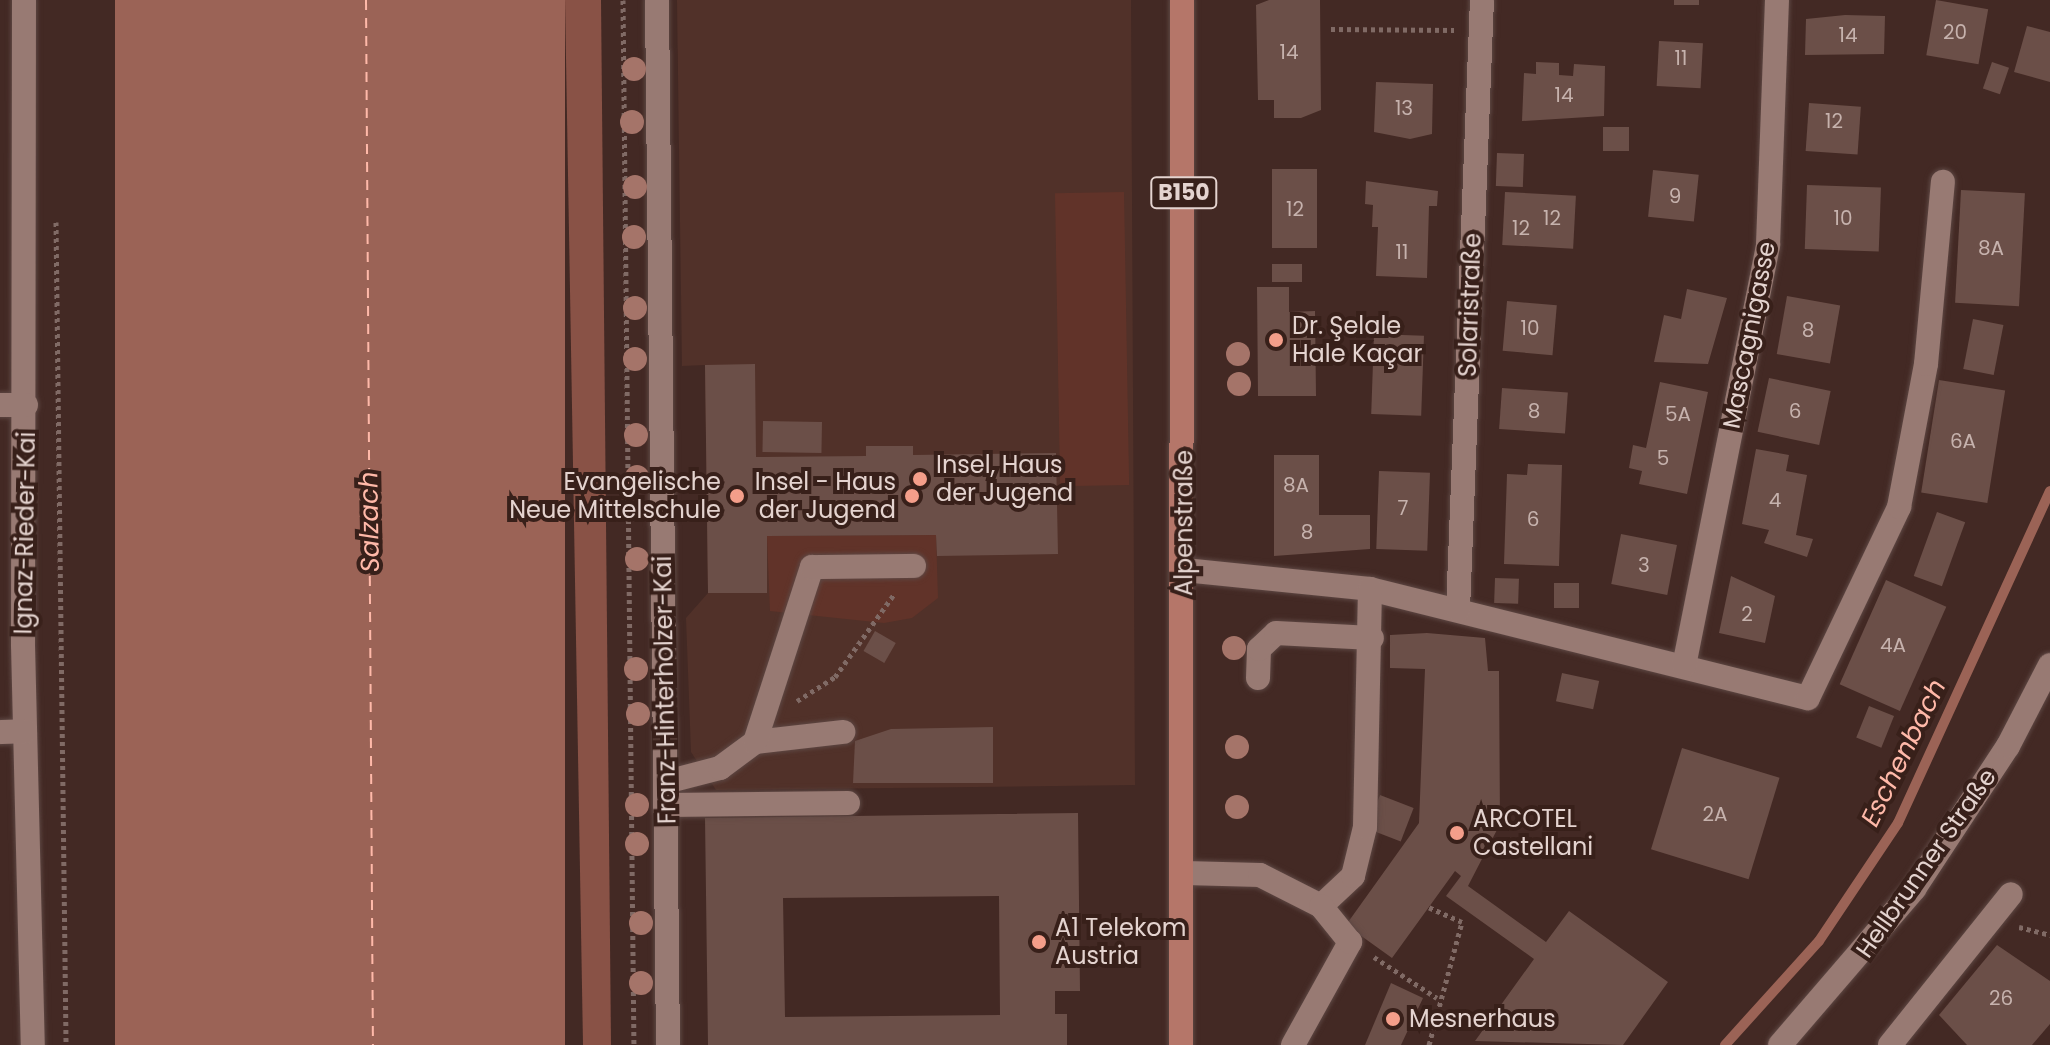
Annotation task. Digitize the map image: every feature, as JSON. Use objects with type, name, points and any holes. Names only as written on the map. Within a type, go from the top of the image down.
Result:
[{"type":"main road","name":"Alpenstraße","points":[[1181,1045],[1185,873],[1182,0]]},
{"type":"street","name":"Franz-Hinterholzer-Kai","points":[[657,0],[668,1045]]},
{"type":"street","name":"Solaristraße","points":[[1458,610],[1482,0]]},
{"type":"street","name":"Mascagnigasse","points":[[1684,666],[1768,245],[1777,0]]},
{"type":"street","name":"Ignaz-Rieder-Kai","points":[[16,13],[26,405],[25,731],[33,1045]]},
{"type":"street","points":[[1184,570],[1370,589],[1808,698],[1899,507],[1926,364],[1943,182]]},
{"type":"street","points":[[0,405],[26,405]]},
{"type":"street","points":[[666,794],[720,768],[755,742],[772,706],[812,567],[914,566]]},
{"type":"street","points":[[1321,906],[1353,876],[1365,827],[1372,638],[1370,589]]},
{"type":"street","points":[[1258,678],[1259,649],[1276,633],[1372,638]]},
{"type":"street","name":"Hellbrunner Straße","points":[[1780,1045],[1914,889],[2008,746],[2050,665]]},
{"type":"street","points":[[0,732],[25,731]]},
{"type":"street","points":[[755,742],[843,732]]},
{"type":"street","points":[[666,794],[848,803]]},
{"type":"street","points":[[1185,873],[1260,875],[1321,906],[1350,942],[1293,1045]]},
{"type":"street","points":[[1890,1045],[2011,894]]},
{"type":"path","points":[[623,0],[634,1045]]},
{"type":"path","points":[[1331,29],[1481,30]]},
{"type":"path","points":[[55,207],[66,1045]]},
{"type":"path","points":[[772,706],[809,699],[835,677],[914,566]]},
{"type":"path","points":[[1429,907],[1462,922],[1437,998],[1429,1045]]},
{"type":"path","points":[[1350,942],[1437,998]]},
{"type":"shaded area","points":[[565,0],[601,0],[611,1045],[583,1045]]},
{"type":"shaded area","name":"Insel, Haus der Jugend","points":[[677,0],[1131,0],[1135,785],[716,790],[691,752],[686,618],[708,593],[705,365],[682,366]]},
{"type":"shaded area","points":[[1124,192],[1129,485],[1060,486],[1055,193]]},
{"type":"shaded area","points":[[936,535],[938,598],[912,618],[884,623],[770,611],[767,536]]},
{"type":"water","name":"Salzach","points":[[115,0],[565,0],[565,1045],[115,1045]]},
{"type":"building","points":[[1269,0],[1320,0],[1321,110],[1301,118],[1274,118],[1274,100],[1258,100],[1256,5]]},
{"type":"building","points":[[1674,0],[1699,0],[1699,5],[1674,5]]},
{"type":"building","points":[[1936,0],[1988,9],[1978,64],[1926,55]]},
{"type":"building","points":[[1845,15],[1885,16],[1884,54],[1805,55],[1806,19]]},
{"type":"building","points":[[2027,26],[2050,32],[2050,82],[2014,72]]},
{"type":"building","points":[[1659,41],[1703,43],[1701,88],[1657,86]]},
{"type":"building","points":[[1536,62],[1559,63],[1559,75],[1573,76],[1574,64],[1605,66],[1604,116],[1522,121],[1524,73],[1536,74]]},
{"type":"building","points":[[1992,62],[2009,68],[2000,94],[1983,88]]},
{"type":"building","points":[[1376,82],[1433,84],[1432,134],[1410,139],[1374,132]]},
{"type":"building","points":[[1809,103],[1861,107],[1858,155],[1806,151]]},
{"type":"building","points":[[1603,127],[1629,127],[1629,151],[1603,151]]},
{"type":"building","points":[[1497,153],[1524,154],[1523,187],[1496,186]]},
{"type":"building","points":[[1272,169],[1317,169],[1317,248],[1272,248]]},
{"type":"building","points":[[1653,170],[1699,175],[1694,222],[1648,217]]},
{"type":"building","points":[[1366,181],[1438,191],[1437,206],[1429,206],[1427,278],[1376,276],[1378,227],[1372,227],[1373,205],[1365,204]]},
{"type":"building","points":[[1807,185],[1881,188],[1879,252],[1805,249]]},
{"type":"building","points":[[1961,190],[2025,193],[2019,306],[1955,303]]},
{"type":"building","points":[[1505,192],[1576,196],[1573,249],[1502,245]]},
{"type":"building","points":[[1272,264],[1302,264],[1302,282],[1272,282]]},
{"type":"building","points":[[1257,287],[1289,287],[1289,312],[1315,311],[1316,396],[1258,396]]},
{"type":"building","points":[[1687,289],[1727,298],[1708,364],[1654,362],[1664,315],[1681,319]]},
{"type":"building","points":[[1787,296],[1840,305],[1830,363],[1777,354]]},
{"type":"building","points":[[1507,301],[1557,305],[1552,355],[1503,351]]},
{"type":"building","points":[[1973,319],[2003,325],[1994,375],[1963,369]]},
{"type":"building","points":[[1374,334],[1424,336],[1421,416],[1371,414]]},
{"type":"building","name":"Insel - Haus der Jugend","points":[[755,364],[756,457],[866,456],[866,446],[913,446],[913,455],[1056,453],[1058,554],[937,556],[936,535],[767,536],[767,593],[708,593],[705,365]]},
{"type":"building","points":[[1769,378],[1831,391],[1819,445],[1758,432]]},
{"type":"building","points":[[1939,380],[2005,390],[1987,503],[1921,493]]},
{"type":"building","points":[[1660,382],[1708,392],[1687,494],[1639,484],[1642,471],[1629,468],[1633,445],[1646,448]]},
{"type":"building","points":[[1502,388],[1568,393],[1565,434],[1499,429]]},
{"type":"building","points":[[763,421],[822,422],[821,453],[762,452]]},
{"type":"building","points":[[1756,449],[1789,455],[1786,471],[1807,475],[1796,535],[1813,539],[1807,557],[1764,543],[1769,530],[1742,524]]},
{"type":"building","points":[[1274,455],[1319,455],[1319,515],[1370,515],[1370,549],[1274,556]]},
{"type":"building","points":[[1528,464],[1562,465],[1559,566],[1504,564],[1507,474],[1527,475]]},
{"type":"building","points":[[1379,471],[1430,473],[1427,551],[1376,549]]},
{"type":"building","points":[[1937,512],[1965,522],[1942,586],[1914,576]]},
{"type":"building","points":[[1621,534],[1677,545],[1667,595],[1611,584]]},
{"type":"building","points":[[1731,576],[1775,596],[1765,643],[1719,633]]},
{"type":"building","points":[[1495,578],[1519,579],[1518,604],[1494,603]]},
{"type":"building","points":[[1886,580],[1946,607],[1900,711],[1840,684]]},
{"type":"building","points":[[1554,583],[1579,583],[1579,608],[1554,608]]},
{"type":"building","points":[[875,631],[896,643],[884,663],[864,651]]},
{"type":"building","name":"ARCOTEL Castellani","points":[[1427,633],[1485,638],[1488,671],[1499,671],[1500,824],[1468,886],[1546,942],[1569,911],[1668,982],[1623,1045],[1475,1041],[1534,959],[1446,896],[1461,876],[1455,871],[1392,958],[1346,925],[1419,823],[1425,669],[1390,668],[1390,635]]},
{"type":"building","points":[[1562,673],[1599,681],[1593,709],[1556,701]]},
{"type":"building","points":[[1869,706],[1894,716],[1881,748],[1856,738]]},
{"type":"building","points":[[993,727],[993,783],[853,783],[855,741],[891,729]]},
{"type":"building","points":[[1682,748],[1780,778],[1749,879],[1651,849]]},
{"type":"building","points":[[1380,795],[1414,808],[1401,842],[1367,829]]},
{"type":"building","name":"A1 Telekom Austria","points":[[1078,813],[1080,991],[1055,991],[1055,1014],[1067,1014],[1067,1045],[708,1045],[705,818]],"holes":[[[999,896],[1000,1015],[785,1017],[783,898]]]},
{"type":"building","points":[[1997,945],[2050,981],[2050,1024],[2032,1045],[1967,1045],[1939,1015]]},
{"type":"building","name":"Mesnerhaus","points":[[1391,983],[1423,998],[1401,1045],[1365,1045]]},
{"type":"waterway","name":"Eschenbach","points":[[1725,1045],[1819,941],[1898,823],[2050,491]]},
{"type":"ferry route","points":[[366,0],[373,1045]]},
{"type":"place","name":"Dr. Şelale Hale Kaçar","points":[[1276,340]]},
{"type":"place","name":"Insel, Haus der Jugend","points":[[920,479]]},
{"type":"place","name":"Evangelische Neue Mittelschule","points":[[737,496]]},
{"type":"place","name":"Insel - Haus der Jugend","points":[[912,496]]},
{"type":"place","name":"ARCOTEL Castellani","points":[[1457,833]]},
{"type":"place","name":"A1 Telekom Austria","points":[[1039,942]]},
{"type":"place","name":"Mesnerhaus","points":[[1393,1019]]}]
